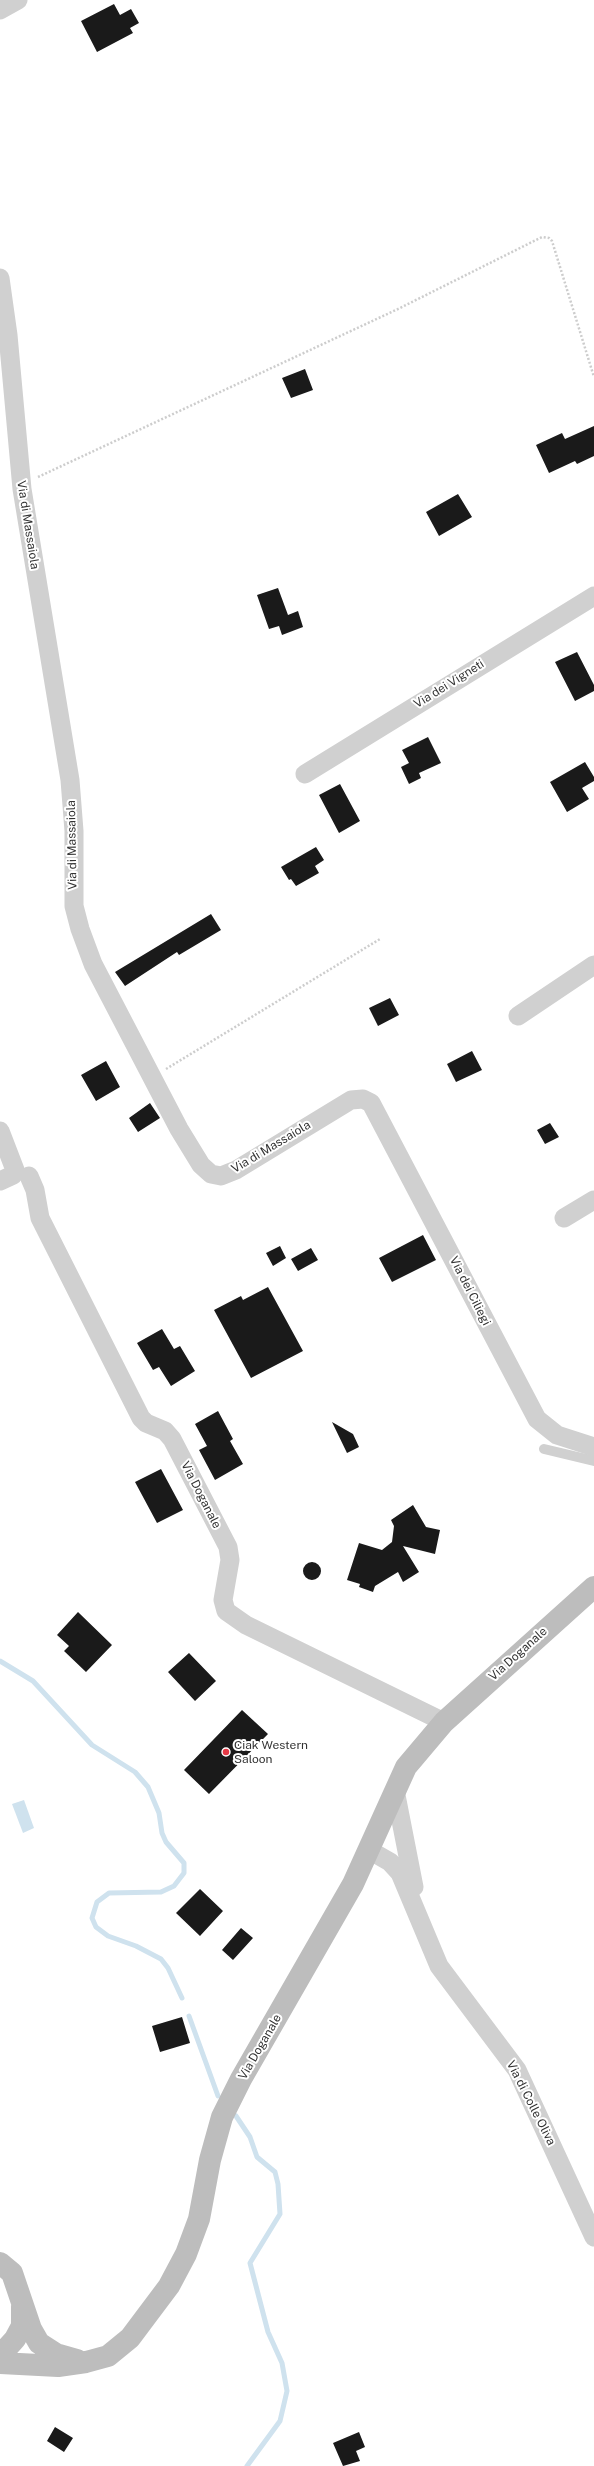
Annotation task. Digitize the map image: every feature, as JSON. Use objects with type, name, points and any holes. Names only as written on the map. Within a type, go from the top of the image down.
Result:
[{"type":"main road","name":"Via Doganale","points":[[0,2363],[58,2366],[86,2362],[108,2356],[123,2344],[178,2271],[196,2232],[214,2143],[222,2117],[241,2079],[349,1891],[369,1850],[395,1790],[415,1755],[444,1722],[594,1588]]},
{"type":"main road","points":[[0,2263],[12,2273],[31,2329],[39,2342],[56,2354],[86,2362]]},
{"type":"main road","points":[[0,2351],[7,2348],[15,2339],[22,2326],[22,2305]]},
{"type":"street","points":[[0,10],[18,0]]},
{"type":"street","name":"Via di Massaiola","points":[[0,278],[8,336],[22,489],[70,780],[74,831],[73,898],[76,915],[93,964],[179,1128],[201,1165],[216,1176],[236,1170],[351,1100],[363,1099],[373,1106]]},
{"type":"street","name":"Via dei Vigneti","points":[[305,774],[524,637],[594,596]]},
{"type":"street","points":[[518,1016],[594,965]]},
{"type":"street","name":"Via dei Ciliegi","points":[[373,1106],[537,1419],[557,1435],[594,1447]]},
{"type":"street","points":[[0,1131],[15,1170],[13,1175],[0,1181]]},
{"type":"street","name":"Via Doganale","points":[[29,1176],[35,1190],[40,1218],[141,1418],[146,1423],[164,1431],[172,1439],[228,1547],[230,1560],[223,1600],[226,1611],[246,1625],[444,1722]]},
{"type":"street","points":[[564,1218],[594,1200]]},
{"type":"street","name":"Via di Colle Oliva","points":[[395,1790],[419,1916]]},
{"type":"street","name":"Via di Colle Oliva","points":[[369,1850],[390,1862],[400,1873],[419,1916],[434,1956],[444,1975],[501,2047],[521,2077],[594,2237]]},
{"type":"lane","points":[[544,1449],[594,1461]]},
{"type":"path","points":[[22,489],[36,478],[398,309],[542,237],[549,238],[552,241],[594,377]]},
{"type":"path","points":[[153,1077],[380,939]]},
{"type":"water","points":[[24,1800],[34,1828],[23,1833],[12,1804]]},
{"type":"building","points":[[114,4],[120,15],[131,9],[139,23],[130,28],[133,33],[97,52],[81,21]]},
{"type":"building","points":[[305,369],[313,390],[291,398],[282,378]]},
{"type":"building","points":[[594,426],[594,456],[577,464],[575,461],[549,473],[536,445],[562,433],[565,439]]},
{"type":"building","points":[[458,494],[472,517],[439,536],[426,512]]},
{"type":"building","points":[[278,588],[288,615],[298,611],[303,627],[282,635],[279,626],[269,629],[257,595]]},
{"type":"building","points":[[577,652],[594,685],[594,691],[575,701],[555,662]]},
{"type":"building","points":[[428,737],[441,763],[419,773],[421,778],[409,784],[401,767],[409,763],[402,750]]},
{"type":"building","points":[[585,762],[594,777],[594,781],[582,788],[589,799],[567,812],[550,782]]},
{"type":"building","points":[[340,784],[360,821],[339,833],[319,795]]},
{"type":"building","points":[[316,847],[324,860],[315,866],[319,873],[296,886],[291,879],[289,880],[281,867]]},
{"type":"building","points":[[211,914],[221,930],[179,955],[177,952],[125,986],[115,972]]},
{"type":"building","points":[[390,998],[399,1015],[378,1026],[369,1008]]},
{"type":"building","points":[[472,1051],[482,1070],[456,1082],[447,1064]]},
{"type":"building","points":[[106,1061],[120,1087],[96,1101],[81,1075]]},
{"type":"building","points":[[150,1103],[160,1118],[138,1132],[129,1118]]},
{"type":"building","points":[[550,1123],[559,1137],[545,1144],[537,1130]]},
{"type":"building","points":[[423,1235],[436,1260],[392,1282],[379,1258]]},
{"type":"building","points":[[280,1246],[286,1258],[273,1266],[266,1253]]},
{"type":"building","points":[[311,1248],[318,1260],[298,1271],[291,1259]]},
{"type":"building","points":[[268,1287],[303,1351],[251,1378],[214,1310],[241,1296],[243,1300]]},
{"type":"building","points":[[162,1329],[174,1349],[180,1346],[195,1371],[171,1386],[159,1367],[153,1370],[137,1343]]},
{"type":"building","points":[[218,1411],[233,1439],[230,1441],[243,1464],[215,1480],[199,1450],[207,1446],[195,1424]]},
{"type":"building","points":[[332,1422],[353,1434],[359,1447],[347,1453]]},
{"type":"building","points":[[161,1469],[183,1510],[157,1523],[135,1482]]},
{"type":"building","points":[[413,1505],[426,1527],[440,1530],[435,1554],[403,1546],[419,1572],[403,1582],[398,1572],[375,1586],[373,1592],[359,1587],[360,1584],[347,1580],[359,1543],[382,1550],[392,1542],[394,1526],[391,1520]]},
{"type":"building","points":[[308,1562],[316,1562],[321,1567],[319,1578],[316,1580],[308,1580],[303,1575],[303,1567]]},
{"type":"building","points":[[78,1612],[112,1645],[86,1672],[64,1651],[69,1646],[57,1635]]},
{"type":"building","points":[[189,1653],[216,1681],[195,1701],[168,1672]]},
{"type":"building","name":"Ciak Western Saloon","points":[[242,1710],[268,1734],[209,1794],[184,1770]]},
{"type":"building","points":[[200,1889],[223,1911],[200,1936],[176,1913]]},
{"type":"building","points":[[241,1928],[253,1938],[233,1960],[222,1950]]},
{"type":"building","points":[[182,2017],[190,2043],[160,2052],[152,2026]]},
{"type":"building","points":[[55,2427],[73,2438],[64,2452],[47,2441]]},
{"type":"building","points":[[359,2432],[365,2447],[356,2451],[360,2461],[343,2466],[333,2443]]},
{"type":"waterway","points":[[0,1661],[33,1681],[92,1745],[135,1772],[148,1787],[159,1813],[162,1833],[166,1842],[184,1863],[184,1873],[174,1886],[161,1892],[109,1893],[97,1902],[92,1918],[96,1927],[108,1936],[136,1946],[161,1959],[168,1968],[182,1998]]},
{"type":"waterway","points":[[189,2016],[218,2096]]},
{"type":"waterway","points":[[236,2116],[250,2137],[257,2157],[275,2172],[278,2184],[280,2214],[250,2263],[268,2332],[282,2363],[287,2391],[280,2421],[247,2466]]},
{"type":"place","name":"Ciak Western Saloon","points":[[226,1752]]}]
